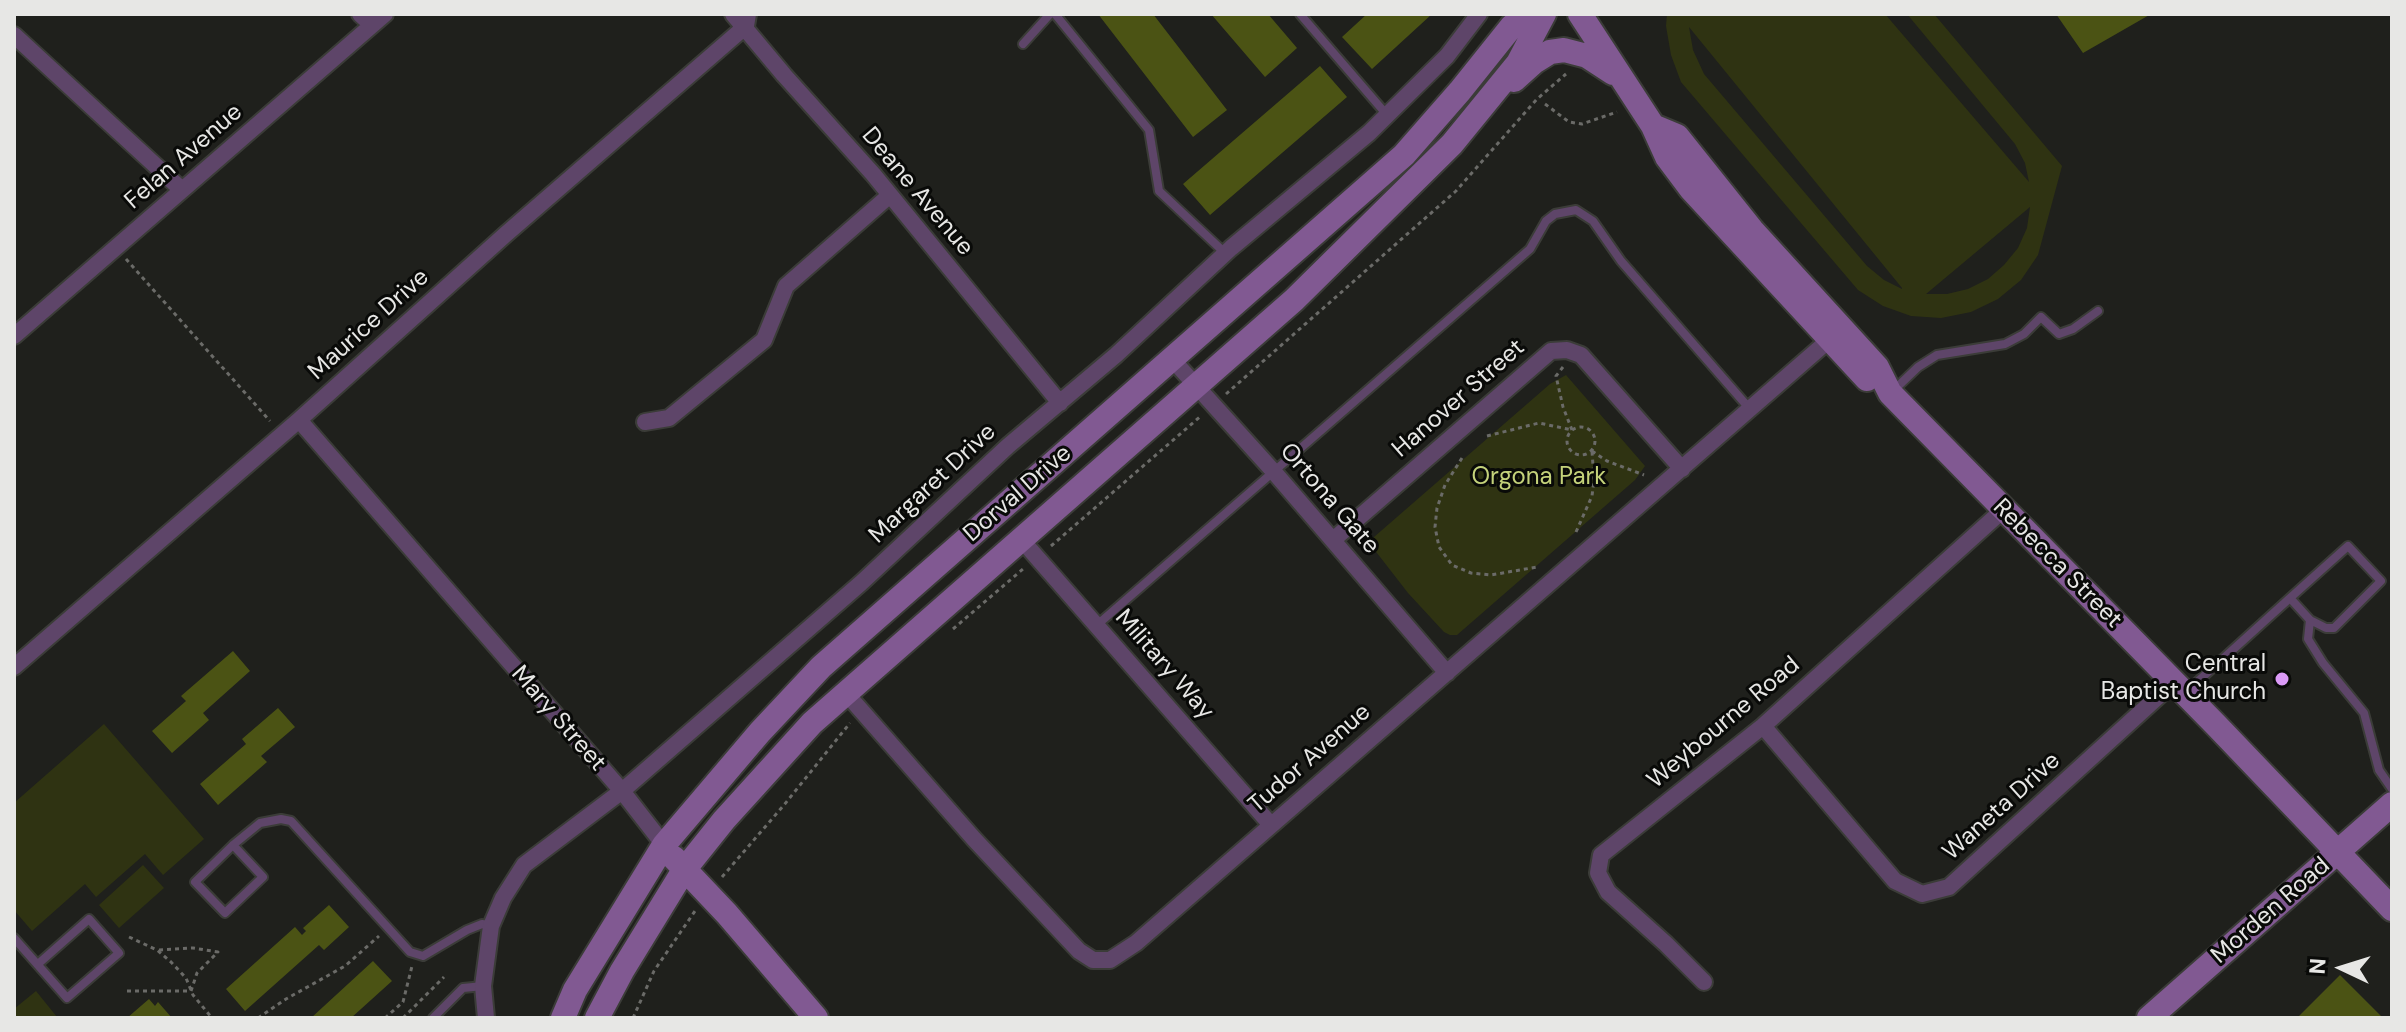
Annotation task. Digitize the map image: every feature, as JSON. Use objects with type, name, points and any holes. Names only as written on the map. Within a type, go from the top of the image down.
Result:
[{"type":"main road","name":"Dorval Drive","points":[[563,1018],[575,990],[664,845],[760,732],[821,667],[1404,155],[1512,26],[1526,14]]},
{"type":"main road","name":"Dorval Drive","points":[[597,1018],[684,870],[724,820],[793,744],[845,692],[1294,300],[1452,144],[1488,103],[1518,63],[1544,14]]},
{"type":"main road","name":"Rebecca Street","points":[[1580,14],[1653,126],[1667,157],[1691,189],[1829,340],[1867,379],[1890,393],[2392,909]]},
{"type":"main road","points":[[1488,103],[1534,62],[1556,51],[1587,56],[1605,65],[1627,84]]},
{"type":"main road","name":"Rebecca Street","points":[[1653,126],[1677,136],[1752,230],[1877,367],[1890,393]]},
{"type":"main road","name":"Morden Road","points":[[2149,1018],[2392,804]]},
{"type":"main road","name":"Mary Street","points":[[664,845],[816,1018]]},
{"type":"street","name":"Deane Avenue","points":[[733,14],[747,20],[784,75],[890,195],[1060,403]]},
{"type":"street","name":"Margaret Drive","points":[[486,1018],[483,986],[491,926],[503,898],[524,865],[622,791],[861,583],[1008,446],[1116,355],[1226,253],[1387,115],[1447,56],[1479,14]]},
{"type":"street","name":"Felan Avenue","points":[[14,336],[373,18]]},
{"type":"street","name":"Maurice Drive","points":[[14,667],[299,420],[747,20]]},
{"type":"street","points":[[14,35],[182,190]]},
{"type":"street","points":[[645,422],[669,418],[764,340],[786,286],[890,195]]},
{"type":"street","name":"Tudor Avenue","points":[[845,692],[974,839],[1074,945],[1093,960],[1119,957],[1829,340]]},
{"type":"street","name":"Hanover Street","points":[[1333,540],[1551,351],[1567,350],[1581,355],[1682,469]]},
{"type":"street","name":"Ortona Gate","points":[[1172,359],[1447,673]]},
{"type":"street","name":"Mary Street","points":[[299,420],[622,791],[664,845]]},
{"type":"street","name":"Weybourne Road","points":[[1704,982],[1608,892],[1598,873],[1601,855],[1763,726],[2003,510]]},
{"type":"street","name":"Military Way","points":[[1020,538],[1271,825]]},
{"type":"street","name":"Waneta Drive","points":[[1763,726],[1895,881],[1922,894],[1949,887],[2180,688]]},
{"type":"lane","points":[[1023,44],[1053,14],[1149,130],[1159,191],[1226,253]]},
{"type":"lane","points":[[1300,14],[1387,115]]},
{"type":"lane","points":[[1097,625],[1530,249],[1546,221],[1555,214],[1576,210],[1593,221],[1621,261],[1750,410]]},
{"type":"lane","points":[[1890,393],[1918,367],[1937,355],[2005,344],[2024,334],[2041,317],[2059,334],[2073,329],[2098,311]]},
{"type":"lane","points":[[2180,688],[2348,546],[2381,581],[2334,628],[2326,628],[2310,620],[2290,598]]},
{"type":"lane","points":[[2310,620],[2308,639],[2323,663],[2364,713],[2379,770],[2392,789]]},
{"type":"lane","points":[[233,845],[263,877],[225,913],[195,882],[233,845],[260,823],[281,819],[291,821],[410,952],[423,956],[467,930],[482,924],[491,926]]},
{"type":"lane","points":[[14,938],[67,998],[119,953],[89,919],[38,964]]},
{"type":"lane","points":[[433,1018],[463,988],[483,986]]},
{"type":"path","points":[[1225,394],[1456,191],[1537,99],[1571,70],[1556,51]]},
{"type":"path","points":[[1545,104],[1569,122],[1582,124],[1610,112],[1618,112]]},
{"type":"path","points":[[116,247],[270,421],[299,420]]},
{"type":"path","points":[[1565,365],[1556,376],[1572,430],[1567,443],[1571,451],[1584,455],[1592,451]]},
{"type":"path","points":[[1050,547],[1201,416]]},
{"type":"path","points":[[1487,436],[1539,423],[1572,430],[1581,427],[1593,433],[1596,442],[1592,451],[1592,496],[1576,532]]},
{"type":"path","points":[[1592,451],[1607,461],[1644,475]]},
{"type":"path","points":[[1462,458],[1445,485],[1437,508],[1435,527],[1439,547],[1452,565],[1471,573],[1491,575],[1537,567]]},
{"type":"path","points":[[633,1018],[654,971],[706,895],[850,722]]},
{"type":"path","points":[[258,1018],[345,966],[388,928]]},
{"type":"path","points":[[129,937],[157,950],[186,978],[191,991],[212,1018]]},
{"type":"path","points":[[157,950],[193,948],[218,952],[197,973],[191,991]]},
{"type":"path","points":[[385,1018],[403,1002],[412,966]]},
{"type":"path","points":[[403,1018],[444,977]]},
{"type":"path","points":[[127,991],[191,991]]},
{"type":"green space","points":[[1667,14],[1885,14],[2029,182],[2025,163],[2015,144],[1907,14],[1934,14],[2062,166],[2038,255],[2021,280],[1998,299],[1971,312],[1941,318],[1911,316],[1883,306],[1858,290],[1681,82],[1671,55]],"holes":[[[1689,27],[1902,288],[1902,289],[1867,266],[1704,74],[1693,50]],[[2030,207],[2027,228],[2018,248],[1988,279],[1968,289],[1947,294],[1926,294]]]},
{"type":"green space","name":"Orgona Park","points":[[1566,375],[1645,466],[1635,480],[1457,635],[1450,635],[1408,593],[1370,544],[1374,537],[1550,384]]},
{"type":"green space","points":[[104,724],[204,839],[163,875],[145,854],[96,897],[85,884],[32,931],[14,910],[14,803]]},
{"type":"green space","points":[[143,865],[164,888],[119,928],[99,905]]},
{"type":"green space","points":[[36,991],[57,1017],[14,1018],[14,1009]]},
{"type":"building","points":[[1098,14],[1153,14],[1227,110],[1193,137]]},
{"type":"building","points":[[1211,14],[1268,14],[1297,48],[1265,77]]},
{"type":"building","points":[[1367,14],[1432,14],[1372,69],[1342,37]]},
{"type":"building","points":[[2056,14],[2151,14],[2083,53]]},
{"type":"building","points":[[1320,66],[1347,97],[1210,215],[1183,184]]},
{"type":"building","points":[[233,651],[250,671],[203,713],[209,720],[172,753],[152,731],[186,701],[181,696]]},
{"type":"building","points":[[278,708],[295,727],[261,756],[267,762],[218,805],[200,784],[246,744],[242,739]]},
{"type":"building","points":[[329,905],[349,927],[324,950],[319,945],[245,1011],[226,989],[295,927],[302,935],[306,931],[303,928]]},
{"type":"building","points":[[373,961],[392,981],[351,1018],[311,1018]]},
{"type":"building","points":[[2340,975],[2383,1018],[2297,1018]]},
{"type":"building","points":[[149,999],[155,1006],[158,1002],[172,1018],[127,1018]]},
{"type":"place","name":"Central Baptist Church","points":[[2282,679]]}]
